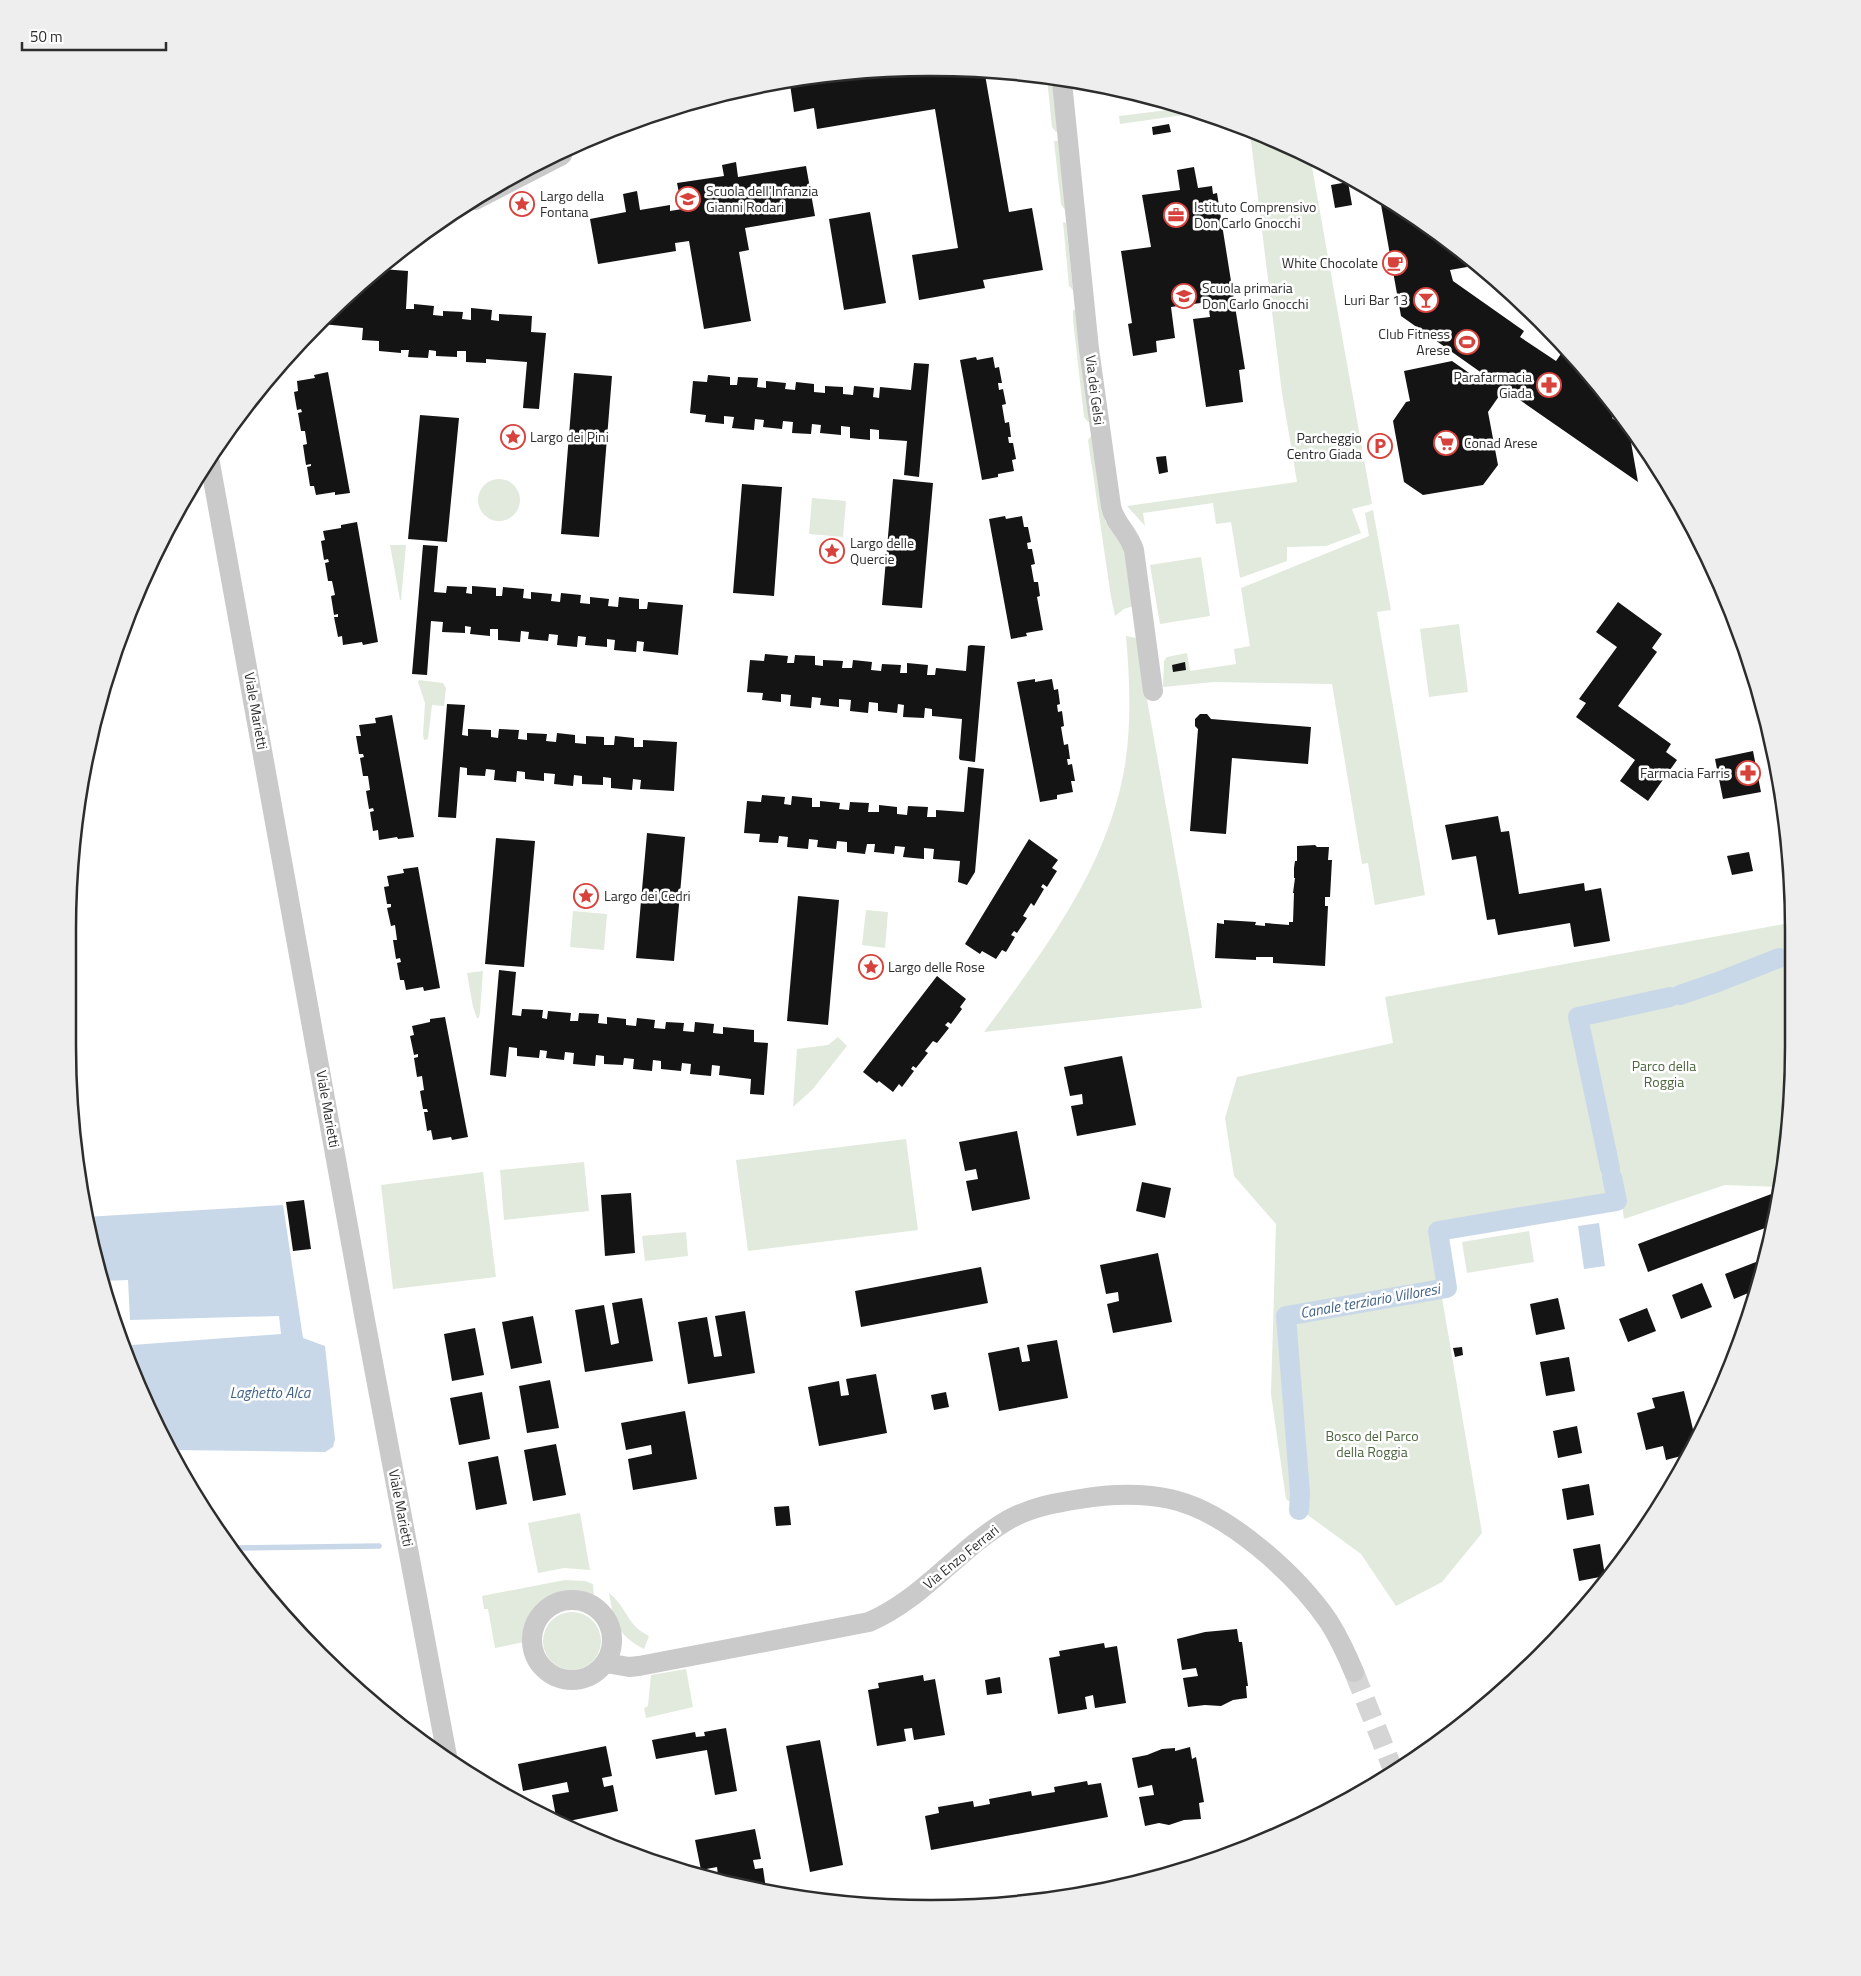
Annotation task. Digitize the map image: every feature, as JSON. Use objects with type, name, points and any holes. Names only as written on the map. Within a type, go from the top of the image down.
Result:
[{"type":"street","name":"Via dei Gelsi","points":[[1063,87],[1089,349],[1111,506],[1114,518],[1132,542],[1134,550],[1153,690]]},
{"type":"street","name":"Viale Marietti","points":[[211,470],[365,1320],[446,1749]]},
{"type":"street","name":"Via Enzo Ferrari","points":[[608,1658],[629,1667],[869,1622],[888,1614],[909,1600],[992,1530],[1028,1510],[1056,1502],[1132,1494],[1172,1499],[1187,1504],[1224,1523],[1264,1552],[1291,1576],[1329,1622],[1354,1672]]},
{"type":"green space","points":[[1048,85],[1053,86],[1058,131],[1056,132],[1052,127]]},
{"type":"green space","points":[[1168,110],[1183,115],[1120,124],[1119,116]]},
{"type":"green space","points":[[1251,139],[1312,166],[1372,504],[1352,509],[1361,533],[1326,546],[1287,547],[1287,561],[1240,578],[1231,522],[1216,524],[1213,503],[1143,513],[1145,526],[1127,506],[1297,482],[1282,393]]},
{"type":"green space","points":[[1054,141],[1058,141],[1066,208],[1064,209],[1061,204]]},
{"type":"green space","points":[[1063,222],[1066,223],[1073,290],[1069,286]]},
{"type":"green space","points":[[1075,309],[1090,421],[1088,422],[1084,417],[1073,320],[1073,311]]},
{"type":"green space","points":[[1091,436],[1093,437],[1105,521],[1124,549],[1133,606],[1124,609],[1115,616],[1088,440]]},
{"type":"green space","points":[[503,479],[511,482],[517,488],[520,500],[517,512],[511,518],[495,521],[487,518],[481,512],[478,496],[481,488],[487,482]]},
{"type":"green space","points":[[812,498],[846,501],[843,537],[809,534]]},
{"type":"green space","points":[[1373,510],[1391,610],[1377,612],[1425,895],[1375,905],[1368,863],[1362,864],[1332,684],[1214,682],[1163,687],[1164,661],[1167,657],[1187,653],[1190,671],[1236,664],[1234,649],[1250,646],[1241,588],[1369,536],[1365,513]]},
{"type":"green space","points":[[390,545],[406,545],[401,600],[400,600]]},
{"type":"green space","points":[[1201,557],[1210,616],[1160,624],[1150,565]]},
{"type":"green space","points":[[1459,624],[1468,692],[1429,697],[1420,629]]},
{"type":"green space","points":[[1126,636],[1136,638],[1202,1008],[984,1032],[1027,973],[1068,911],[1086,879],[1114,811],[1123,776],[1128,741],[1129,688]]},
{"type":"green space","points":[[419,680],[443,683],[446,688],[444,706],[432,705],[428,739],[424,740],[425,703]]},
{"type":"green space","points":[[866,910],[888,912],[885,948],[862,945]]},
{"type":"green space","points":[[573,911],[607,914],[604,950],[570,947]]},
{"type":"green space","points":[[1785,924],[1783,1101],[1772,1187],[1725,1185],[1624,1219],[1620,1191],[1430,1227],[1482,1533],[1442,1582],[1396,1606],[1361,1554],[1286,1499],[1271,1394],[1276,1224],[1234,1176],[1225,1118],[1237,1077],[1393,1043],[1385,997]]},
{"type":"green space","points":[[483,971],[480,1012],[479,1018],[477,1018],[473,1007],[467,973]]},
{"type":"green space","points":[[838,1037],[847,1046],[812,1090],[793,1107],[797,1049],[828,1045]]},
{"type":"green space","points":[[906,1139],[918,1230],[748,1251],[736,1160]]},
{"type":"green space","points":[[584,1162],[589,1211],[504,1220],[500,1170]]},
{"type":"green space","points":[[483,1172],[496,1277],[393,1289],[381,1185]]},
{"type":"green space","points":[[1529,1231],[1534,1262],[1467,1273],[1462,1242]]},
{"type":"green space","points":[[686,1232],[688,1256],[645,1261],[642,1236]]},
{"type":"green space","points":[[580,1513],[590,1570],[564,1568],[538,1573],[528,1523]]},
{"type":"green space","points":[[565,1580],[585,1581],[593,1584],[594,1597],[592,1599],[567,1595],[556,1597],[546,1602],[531,1618],[524,1642],[495,1648],[488,1609],[484,1609],[482,1596]]},
{"type":"green space","points":[[609,1593],[620,1605],[631,1622],[641,1632],[649,1636],[644,1649],[627,1638],[618,1626]]},
{"type":"green space","points":[[566,1612],[578,1612],[593,1620],[601,1635],[601,1647],[593,1662],[578,1670],[566,1670],[551,1662],[543,1647],[543,1635],[551,1620]]},
{"type":"green space","points":[[686,1669],[693,1707],[646,1718],[644,1708],[648,1706],[651,1675]]},
{"type":"water","name":"Laghetto Alca","points":[[283,1205],[303,1338],[325,1346],[335,1439],[333,1447],[325,1452],[179,1450],[141,1372],[132,1345],[281,1334],[279,1316],[130,1320],[128,1280],[109,1281],[94,1216]]},
{"type":"water","points":[[1599,1223],[1605,1266],[1584,1269],[1578,1226]]},
{"type":"building","points":[[930,76],[986,78],[1009,212],[1032,208],[1043,270],[983,280],[985,288],[919,300],[912,255],[958,248],[935,109],[817,129],[814,108],[794,112],[791,89],[875,78]]},
{"type":"building","points":[[1169,124],[1171,132],[1153,135],[1152,127]]},
{"type":"building","points":[[736,162],[738,177],[806,166],[815,216],[745,228],[749,250],[739,252],[751,321],[704,329],[689,241],[675,243],[676,251],[598,264],[590,219],[626,212],[623,194],[637,191],[640,210],[670,205],[670,211],[682,209],[677,183],[724,176],[722,165]]},
{"type":"building","points":[[1194,167],[1198,188],[1212,186],[1213,194],[1217,193],[1245,369],[1239,370],[1243,402],[1206,407],[1193,319],[1210,317],[1208,302],[1171,307],[1175,338],[1156,341],[1157,352],[1133,356],[1128,324],[1132,323],[1121,251],[1151,247],[1142,195],[1180,190],[1177,170]]},
{"type":"building","points":[[1343,183],[1349,186],[1352,205],[1335,208],[1331,185]]},
{"type":"building","points":[[1381,205],[1405,220],[1467,266],[1450,270],[1453,281],[1524,331],[1520,337],[1556,361],[1561,354],[1608,410],[1631,442],[1638,482],[1504,389],[1488,412],[1498,465],[1483,485],[1423,495],[1404,482],[1393,421],[1406,402],[1410,401],[1404,371],[1452,361],[1482,382],[1486,376],[1401,316]]},
{"type":"building","points":[[870,212],[886,303],[844,310],[829,219]]},
{"type":"building","points":[[390,270],[408,271],[406,309],[414,309],[414,304],[434,306],[433,315],[443,316],[443,311],[463,312],[462,319],[471,320],[471,308],[492,310],[491,320],[499,321],[499,314],[532,316],[531,332],[546,333],[539,409],[523,408],[527,362],[486,359],[486,363],[466,362],[466,351],[457,351],[457,357],[436,356],[436,351],[429,350],[428,358],[408,357],[409,350],[401,350],[401,353],[379,351],[379,341],[362,340],[363,328],[328,325]]},
{"type":"building","points":[[976,357],[977,360],[993,357],[995,368],[999,367],[1002,383],[998,383],[999,390],[1003,389],[1006,404],[1002,405],[1005,423],[1009,422],[1011,437],[1008,437],[1009,443],[1013,443],[1016,459],[1012,460],[1014,471],[982,480],[960,360]]},
{"type":"building","points":[[914,363],[929,364],[919,477],[904,475],[907,441],[879,439],[879,430],[870,429],[870,440],[850,438],[850,427],[841,426],[841,435],[820,433],[821,425],[812,424],[811,434],[792,433],[793,422],[783,421],[782,429],[763,427],[764,420],[755,419],[754,430],[732,428],[734,417],[724,416],[724,424],[705,422],[706,415],[690,413],[693,381],[707,382],[708,375],[730,377],[730,385],[737,385],[738,377],[758,378],[757,387],[766,388],[766,381],[786,383],[785,389],[795,390],[796,382],[814,384],[814,392],[825,393],[825,386],[843,387],[843,394],[853,395],[854,386],[874,388],[873,397],[879,398],[880,387],[911,390]]},
{"type":"building","points":[[328,372],[350,493],[335,495],[335,492],[316,495],[314,486],[310,486],[307,467],[311,466],[311,464],[306,465],[303,445],[307,444],[305,431],[301,431],[298,413],[302,412],[301,409],[297,410],[294,392],[298,391],[297,381],[315,378],[314,375]]},
{"type":"building","points":[[574,373],[612,376],[599,537],[561,534]]},
{"type":"building","points":[[420,415],[459,418],[447,542],[408,539]]},
{"type":"building","points":[[1166,456],[1168,472],[1159,474],[1156,457]]},
{"type":"building","points":[[893,479],[933,483],[922,608],[882,605]]},
{"type":"building","points":[[742,484],[782,487],[774,596],[733,593]]},
{"type":"building","points":[[1005,516],[1006,519],[1022,516],[1024,527],[1028,527],[1031,542],[1027,543],[1028,549],[1032,549],[1035,564],[1031,565],[1034,582],[1038,582],[1040,596],[1037,597],[1043,630],[1026,633],[1027,636],[1011,639],[989,519]]},
{"type":"building","points":[[357,522],[378,642],[363,645],[362,642],[343,645],[342,636],[338,637],[334,617],[338,617],[338,614],[334,615],[331,596],[335,595],[332,581],[328,581],[325,563],[329,562],[328,559],[324,560],[321,541],[325,540],[323,531],[341,528],[341,525]]},
{"type":"building","points":[[423,545],[438,546],[434,592],[446,593],[447,586],[467,587],[466,593],[472,594],[472,586],[496,588],[496,596],[502,596],[503,587],[524,589],[523,598],[531,599],[531,592],[552,594],[551,601],[560,602],[561,593],[581,595],[580,603],[590,604],[590,597],[609,599],[608,606],[618,607],[619,597],[639,599],[639,609],[647,609],[648,602],[683,605],[678,655],[643,651],[644,642],[637,641],[636,652],[614,650],[615,640],[607,639],[607,647],[585,645],[586,637],[578,636],[577,647],[557,645],[558,635],[549,634],[548,641],[528,639],[529,632],[521,631],[520,642],[498,640],[498,629],[490,629],[490,636],[470,634],[471,627],[465,626],[465,633],[442,632],[443,622],[431,621],[427,675],[412,674]]},
{"type":"building","points":[[1618,602],[1662,634],[1652,648],[1657,652],[1618,706],[1671,744],[1666,752],[1677,760],[1648,801],[1620,781],[1635,760],[1576,717],[1586,703],[1579,699],[1617,647],[1596,632]]},
{"type":"building","points":[[968,646],[985,646],[975,762],[960,760],[959,758],[962,719],[932,716],[932,709],[925,708],[924,718],[903,717],[904,705],[898,704],[897,713],[878,711],[878,703],[869,702],[868,713],[850,711],[851,700],[839,699],[839,707],[820,705],[821,698],[812,697],[811,708],[790,706],[791,695],[781,694],[781,702],[762,700],[763,693],[747,692],[750,660],[764,661],[765,654],[788,656],[787,663],[794,663],[795,655],[815,656],[815,665],[823,666],[823,660],[843,661],[842,668],[852,668],[853,660],[872,662],[871,670],[881,671],[882,664],[901,665],[900,673],[907,673],[907,663],[928,665],[927,675],[935,675],[936,668],[966,671]]},
{"type":"building","points":[[1185,662],[1186,670],[1173,672],[1172,665]]},
{"type":"building","points":[[1035,679],[1035,682],[1052,679],[1054,690],[1058,689],[1060,704],[1057,705],[1058,712],[1062,711],[1064,726],[1061,727],[1064,745],[1068,744],[1070,759],[1067,759],[1068,765],[1072,764],[1075,781],[1071,781],[1073,792],[1057,795],[1057,799],[1040,802],[1017,682]]},
{"type":"building","points":[[447,704],[465,705],[462,735],[468,736],[468,729],[491,730],[491,737],[498,738],[499,729],[519,730],[518,739],[527,740],[527,733],[547,734],[546,741],[556,742],[557,733],[575,735],[575,743],[586,744],[586,736],[604,737],[604,745],[614,745],[615,736],[634,738],[634,747],[643,747],[643,740],[677,742],[674,791],[640,789],[641,780],[633,779],[632,790],[611,788],[611,778],[603,777],[603,785],[582,784],[582,776],[574,775],[573,786],[554,784],[555,774],[544,773],[544,781],[525,779],[525,772],[517,771],[516,782],[494,780],[495,770],[486,769],[485,776],[467,775],[467,768],[460,767],[456,818],[438,817]]},
{"type":"building","points":[[1200,714],[1207,714],[1211,719],[1311,727],[1308,764],[1232,758],[1226,834],[1190,831],[1198,729],[1195,726],[1195,719]]},
{"type":"building","points":[[392,715],[414,837],[379,840],[378,830],[373,831],[370,812],[374,811],[373,808],[369,809],[366,791],[370,790],[368,776],[363,776],[360,758],[364,757],[363,754],[359,754],[356,736],[361,736],[359,725],[376,723],[375,718]]},
{"type":"building","points":[[1753,751],[1761,792],[1723,799],[1715,759]]},
{"type":"building","points":[[968,767],[984,769],[975,872],[967,885],[958,882],[960,861],[933,859],[934,849],[924,848],[924,859],[903,857],[905,847],[895,846],[894,854],[874,852],[875,844],[867,844],[865,854],[847,852],[847,842],[837,841],[836,849],[817,847],[818,840],[809,839],[808,849],[787,847],[788,837],[779,836],[778,843],[759,842],[760,834],[744,833],[747,801],[761,802],[762,795],[785,797],[784,804],[791,805],[792,796],[812,798],[812,807],[820,807],[820,801],[840,803],[839,809],[849,810],[850,802],[869,803],[868,812],[879,812],[879,805],[897,807],[897,814],[907,815],[908,806],[928,807],[927,817],[936,817],[936,810],[964,812]]},
{"type":"building","points":[[1498,816],[1501,832],[1509,831],[1519,894],[1584,883],[1585,891],[1601,888],[1610,941],[1574,947],[1570,923],[1498,935],[1495,919],[1487,920],[1476,856],[1452,860],[1445,825]]},
{"type":"building","points":[[647,833],[685,837],[674,961],[636,958]]},
{"type":"building","points":[[496,838],[535,841],[524,967],[485,964]]},
{"type":"building","points":[[1029,839],[1058,860],[1052,868],[1057,871],[1047,887],[1043,884],[1041,887],[1044,889],[1034,906],[1031,903],[1023,916],[1027,918],[1017,933],[1014,931],[1011,935],[1015,937],[1006,952],[1002,950],[996,959],[982,951],[980,954],[965,944]]},
{"type":"building","points":[[1315,845],[1317,847],[1329,847],[1328,860],[1332,860],[1330,897],[1325,897],[1325,906],[1328,906],[1325,966],[1273,963],[1273,957],[1256,957],[1256,960],[1215,958],[1217,923],[1224,924],[1224,920],[1256,922],[1255,925],[1265,926],[1265,923],[1289,925],[1289,922],[1293,922],[1294,868],[1295,861],[1297,861],[1297,846]]},
{"type":"building","points":[[1749,852],[1753,871],[1732,875],[1727,856]]},
{"type":"building","points":[[418,867],[440,988],[424,991],[423,987],[406,990],[404,980],[400,980],[397,963],[401,962],[400,958],[396,959],[393,940],[397,940],[395,925],[391,926],[387,908],[391,907],[391,904],[387,904],[384,887],[389,886],[387,876],[404,873],[403,869]]},
{"type":"building","points":[[798,896],[839,900],[828,1025],[787,1021]]},
{"type":"building","points":[[499,970],[516,972],[512,1015],[521,1016],[522,1009],[543,1010],[542,1018],[547,1019],[548,1011],[571,1013],[570,1021],[578,1021],[579,1013],[599,1014],[598,1023],[607,1024],[607,1017],[626,1019],[626,1025],[636,1026],[637,1018],[655,1020],[654,1028],[665,1029],[666,1022],[684,1023],[683,1031],[694,1032],[695,1022],[714,1024],[713,1033],[723,1034],[723,1027],[754,1030],[754,1042],[768,1043],[764,1095],[750,1094],[751,1079],[719,1075],[720,1066],[712,1065],[711,1076],[690,1074],[691,1064],[682,1063],[681,1071],[661,1069],[661,1061],[653,1060],[652,1071],[633,1069],[634,1059],[624,1058],[623,1065],[604,1064],[604,1056],[596,1055],[595,1066],[573,1064],[574,1053],[565,1052],[564,1060],[546,1058],[547,1051],[540,1050],[539,1058],[517,1056],[517,1048],[509,1047],[506,1077],[490,1075]]},
{"type":"building","points":[[937,976],[966,999],[960,1007],[962,1009],[951,1024],[948,1022],[945,1025],[949,1028],[937,1043],[933,1041],[925,1051],[928,1053],[916,1068],[913,1066],[911,1069],[914,1071],[902,1087],[899,1084],[893,1092],[863,1072]]},
{"type":"building","points":[[445,1017],[468,1137],[452,1140],[451,1137],[433,1140],[431,1130],[427,1131],[424,1112],[428,1112],[427,1109],[423,1109],[420,1091],[424,1090],[422,1076],[417,1077],[414,1058],[418,1057],[418,1054],[414,1055],[410,1036],[414,1035],[412,1026],[430,1022],[430,1019]]},
{"type":"building","points":[[1122,1056],[1136,1125],[1077,1136],[1071,1106],[1083,1104],[1082,1094],[1070,1096],[1064,1067]]},
{"type":"building","points":[[1017,1131],[1030,1199],[972,1211],[966,1181],[978,1179],[976,1169],[965,1171],[959,1142]]},
{"type":"building","points":[[1142,1182],[1171,1188],[1165,1218],[1136,1211]]},
{"type":"building","points":[[631,1193],[635,1253],[605,1256],[601,1195]]},
{"type":"building","points":[[1771,1194],[1764,1228],[1648,1272],[1638,1244]]},
{"type":"building","points":[[304,1200],[311,1249],[293,1251],[286,1202]]},
{"type":"building","points":[[1158,1253],[1172,1322],[1113,1333],[1107,1304],[1119,1301],[1118,1292],[1106,1294],[1100,1265]]},
{"type":"building","points":[[1756,1262],[1757,1264],[1748,1293],[1734,1299],[1725,1274]]},
{"type":"building","points":[[981,1267],[988,1303],[861,1327],[855,1291]]},
{"type":"building","points":[[1702,1283],[1712,1307],[1681,1319],[1672,1295]]},
{"type":"building","points":[[642,1298],[653,1361],[585,1372],[575,1310],[604,1305],[611,1345],[619,1343],[612,1303]]},
{"type":"building","points":[[1558,1298],[1565,1329],[1536,1335],[1530,1304]]},
{"type":"building","points":[[1647,1308],[1656,1331],[1628,1342],[1619,1319]]},
{"type":"building","points":[[745,1311],[755,1373],[688,1384],[678,1322],[707,1317],[714,1357],[722,1356],[715,1316]]},
{"type":"building","points":[[533,1316],[542,1363],[511,1369],[502,1322]]},
{"type":"building","points":[[475,1328],[484,1375],[452,1381],[444,1334]]},
{"type":"building","points":[[1057,1340],[1068,1398],[999,1411],[988,1353],[1019,1347],[1022,1362],[1030,1361],[1027,1345]]},
{"type":"building","points":[[1462,1347],[1463,1355],[1455,1357],[1453,1348]]},
{"type":"building","points":[[1569,1357],[1575,1391],[1546,1396],[1540,1362]]},
{"type":"building","points":[[876,1374],[887,1433],[819,1446],[808,1387],[839,1381],[841,1396],[849,1395],[846,1379]]},
{"type":"building","points":[[550,1380],[559,1428],[527,1433],[519,1386]]},
{"type":"building","points":[[1684,1391],[1693,1430],[1679,1457],[1666,1460],[1663,1446],[1646,1450],[1637,1413],[1655,1408],[1652,1398]]},
{"type":"building","points":[[482,1392],[490,1439],[459,1445],[450,1398]]},
{"type":"building","points":[[946,1392],[949,1407],[934,1410],[931,1395]]},
{"type":"building","points":[[685,1411],[697,1479],[633,1490],[628,1459],[652,1454],[651,1445],[626,1450],[621,1423]]},
{"type":"building","points":[[1577,1426],[1582,1453],[1558,1458],[1553,1431]]},
{"type":"building","points":[[556,1444],[566,1495],[533,1501],[524,1450]]},
{"type":"building","points":[[498,1456],[507,1504],[476,1510],[468,1462]]},
{"type":"building","points":[[1589,1484],[1594,1515],[1567,1520],[1562,1489]]},
{"type":"building","points":[[789,1506],[791,1525],[776,1526],[774,1507]]},
{"type":"building","points":[[1600,1544],[1604,1571],[1599,1577],[1579,1581],[1573,1549]]},
{"type":"building","points":[[1237,1629],[1239,1642],[1242,1642],[1248,1686],[1246,1686],[1247,1698],[1233,1700],[1221,1706],[1188,1707],[1183,1678],[1198,1676],[1196,1668],[1182,1670],[1177,1639],[1205,1632]]},
{"type":"building","points":[[1104,1643],[1105,1648],[1117,1646],[1126,1703],[1095,1708],[1093,1695],[1085,1697],[1087,1709],[1058,1714],[1049,1658],[1060,1656],[1059,1651]]},
{"type":"building","points":[[923,1675],[924,1681],[935,1679],[945,1735],[914,1740],[912,1728],[904,1729],[906,1741],[877,1746],[868,1690],[879,1688],[878,1683]]},
{"type":"building","points":[[1000,1677],[1002,1693],[987,1695],[985,1680]]},
{"type":"building","points":[[726,1728],[737,1791],[715,1795],[707,1750],[656,1759],[652,1740],[695,1732],[696,1737],[705,1736],[704,1732]]},
{"type":"building","points":[[820,1740],[843,1865],[810,1872],[786,1746]]},
{"type":"building","points":[[606,1746],[612,1776],[602,1778],[604,1787],[613,1785],[618,1811],[572,1820],[555,1813],[552,1795],[569,1792],[567,1782],[523,1791],[518,1764]]},
{"type":"building","points":[[1190,1747],[1192,1759],[1196,1757],[1204,1802],[1199,1803],[1201,1819],[1184,1820],[1169,1825],[1159,1823],[1145,1826],[1139,1797],[1154,1795],[1152,1785],[1138,1788],[1132,1758],[1162,1749],[1175,1748],[1175,1751]]},
{"type":"building","points":[[1087,1781],[1088,1785],[1101,1783],[1108,1817],[931,1850],[925,1816],[939,1813],[938,1807],[973,1801],[974,1807],[990,1804],[989,1799],[1031,1791],[1032,1796],[1055,1792],[1054,1787]]},
{"type":"building","points":[[755,1829],[761,1859],[753,1860],[755,1869],[763,1868],[765,1883],[718,1873],[717,1867],[701,1868],[695,1840]]},
{"type":"waterway","name":"Canale terziario Villoresi","points":[[1680,995],[1779,958]]},
{"type":"waterway","name":"Canale terziario Villoresi","points":[[1610,1168],[1578,1017],[1670,997]]},
{"type":"waterway","name":"Canale terziario Villoresi","points":[[1299,1510],[1300,1493],[1286,1316],[1447,1288],[1438,1231],[1617,1201],[1612,1177]]},
{"type":"waterway","points":[[240,1548],[379,1546]]},
{"type":"tunnel","points":[[1354,1672],[1391,1765]]},
{"type":"place","name":"Scuola dell'Infanzia Gianni Rodari","points":[[688,199]]},
{"type":"place","name":"Largo della Fontana","points":[[522,204]]},
{"type":"place","name":"Istituto Comprensivo Don Carlo Gnocchi","points":[[1176,215]]},
{"type":"place","name":"White Chocolate","points":[[1395,263]]},
{"type":"place","name":"Scuola primaria Don Carlo Gnocchi","points":[[1184,296]]},
{"type":"place","name":"Luri Bar 13","points":[[1426,300]]},
{"type":"place","name":"Club Fitness Arese","points":[[1467,342]]},
{"type":"place","name":"Parafarmacia Giada","points":[[1549,385]]},
{"type":"place","name":"Largo dei Pini","points":[[513,437]]},
{"type":"place","name":"Conad Arese","points":[[1446,443]]},
{"type":"place","name":"Parcheggio Centro Giada","points":[[1380,446]]},
{"type":"place","name":"Largo delle Quercie","points":[[832,551]]},
{"type":"place","name":"Farmacia Farris","points":[[1748,773]]},
{"type":"place","name":"Largo dei Cedri","points":[[586,896]]},
{"type":"place","name":"Largo delle Rose","points":[[871,967]]},
{"type":"park label","name":"Parco della Roggia","points":[[1664,1074]]},
{"type":"park label","name":"Bosco del Parco della Roggia","points":[[1372,1444]]}]
